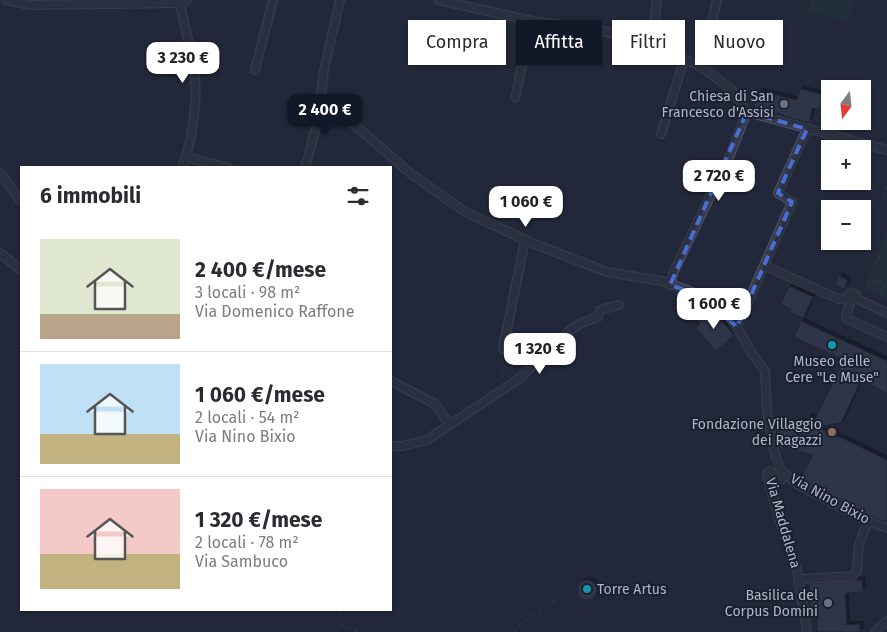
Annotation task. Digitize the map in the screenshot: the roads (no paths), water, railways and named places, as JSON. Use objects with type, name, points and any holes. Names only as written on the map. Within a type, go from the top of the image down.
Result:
[{"type":"street","points":[[6,0],[30,5],[75,2],[184,2],[195,86],[193,124],[183,166]]},
{"type":"street","points":[[255,70],[273,0]]},
{"type":"street","points":[[306,166],[317,124],[324,70],[340,0]]},
{"type":"street","points":[[439,0],[528,20]]},
{"type":"street","points":[[655,20],[657,0]]},
{"type":"street","points":[[702,67],[717,0]]},
{"type":"street","points":[[685,60],[702,67],[732,90],[747,112],[887,150]]},
{"type":"street","points":[[515,98],[522,65]]},
{"type":"street","points":[[661,134],[682,65]]},
{"type":"street","name":"Via Nino Bixio","points":[[321,99],[410,173],[465,212],[525,240],[607,272],[662,281],[700,295],[728,316],[737,327],[750,352],[765,371],[767,412],[774,451],[780,469],[797,484],[868,521],[887,528]]},
{"type":"street","points":[[670,285],[678,263],[730,155],[747,112]]},
{"type":"street","points":[[737,327],[792,202],[778,193],[811,130]]},
{"type":"street","points":[[186,157],[220,166]]},
{"type":"street","points":[[0,173],[20,201]]},
{"type":"street","points":[[503,349],[525,240]]},
{"type":"street","points":[[0,253],[20,269]]},
{"type":"street","points":[[765,266],[839,299],[851,298],[887,313]]},
{"type":"street","points":[[851,298],[846,316],[847,319],[887,337]]},
{"type":"street","points":[[392,446],[422,442],[520,378],[569,331],[581,323],[598,316],[600,310],[619,304]]},
{"type":"street","points":[[392,382],[435,404],[449,424]]},
{"type":"street","name":"Via Maddalena","points":[[780,469],[781,480],[777,481],[770,471],[767,473],[774,504],[797,570],[807,632]]},
{"type":"street","points":[[799,582],[804,579],[853,576],[857,571],[858,544],[868,521]]},
{"type":"street","points":[[879,630],[887,621]]},
{"type":"place","name":"Chiesa di San Francesco d'Assisi","points":[[784,104]]},
{"type":"place","name":"Museo delle Cere \"Le Muse\"","points":[[832,345]]},
{"type":"place","name":"Fondazione Villaggio dei Ragazzi","points":[[832,432]]},
{"type":"place","name":"Torre Artus","points":[[587,589]]},
{"type":"place","name":"Basilica del Corpus Domini","points":[[828,603]]}]
